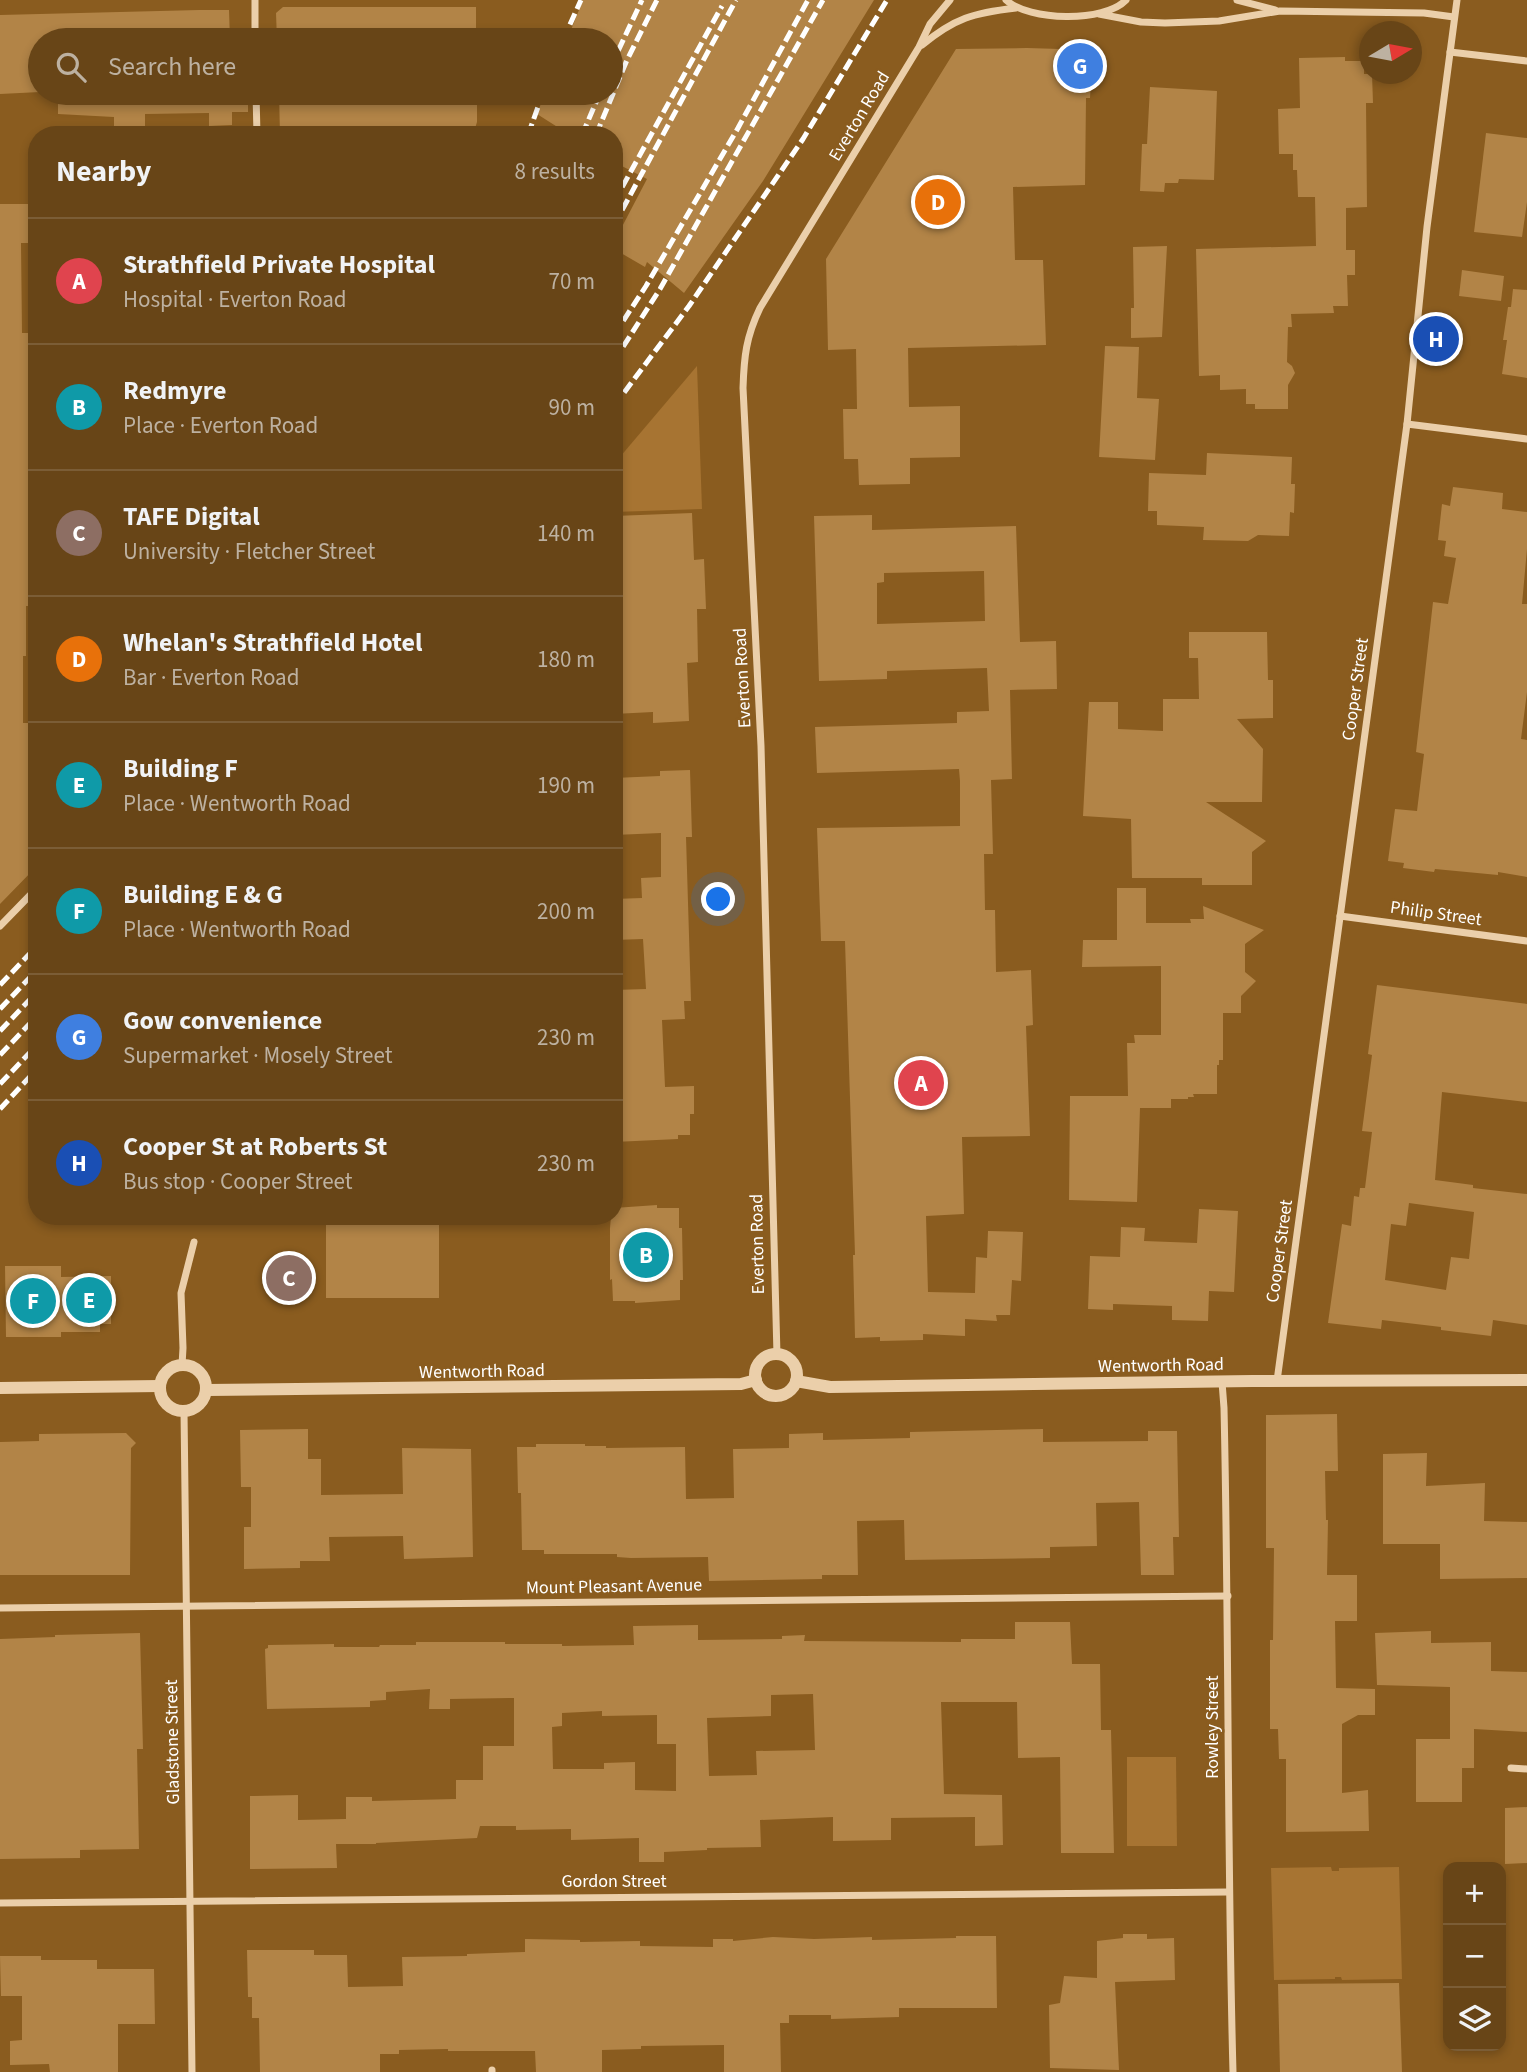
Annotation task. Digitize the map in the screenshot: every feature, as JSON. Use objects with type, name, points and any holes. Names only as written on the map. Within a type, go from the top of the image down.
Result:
[{"type":"street","points":[[255,0],[255,28]]},
{"type":"street","name":"Everton Road","points":[[777,1354],[761,746],[743,388],[744,358],[750,331],[760,308],[919,47],[930,24],[950,0]]},
{"type":"street","points":[[1006,0],[1016,8]]},
{"type":"street","points":[[1100,15],[1126,0]]},
{"type":"street","points":[[1237,0],[1279,11]]},
{"type":"street","name":"Cooper Street","points":[[1278,1381],[1407,424],[1427,227],[1457,0]]},
{"type":"street","points":[[919,47],[956,21],[989,11],[1016,8],[1039,14],[1100,15],[1141,22],[1177,23],[1279,11],[1424,13],[1454,17]]},
{"type":"street","points":[[1450,52],[1527,61]]},
{"type":"street","points":[[256,105],[257,126]]},
{"type":"street","points":[[1407,424],[1527,439]]},
{"type":"street","points":[[0,926],[28,897]]},
{"type":"street","name":"Philip Street","points":[[1340,916],[1527,941]]},
{"type":"street","points":[[182,1365],[181,1293],[194,1242]]},
{"type":"street","points":[[771,1355],[783,1356],[796,1368],[796,1381],[789,1392],[776,1396],[763,1392],[756,1380],[755,1374],[760,1362],[771,1355]]},
{"type":"street","points":[[182,1365],[200,1372],[207,1390],[200,1405],[194,1410],[184,1411],[172,1409],[166,1404],[162,1399],[160,1385],[167,1371],[182,1365]]},
{"type":"street","name":"Wentworth Road","points":[[207,1390],[729,1385],[756,1380]]},
{"type":"street","name":"Wentworth Road","points":[[796,1381],[830,1387],[1527,1380]]},
{"type":"street","name":"Rowley Street","points":[[1222,1382],[1228,1596],[1228,1892],[1233,2072]]},
{"type":"street","points":[[0,1388],[160,1385]]},
{"type":"street","name":"Gladstone Street","points":[[184,1411],[192,2072]]},
{"type":"street","name":"Mount Pleasant Avenue","points":[[0,1608],[1228,1596]]},
{"type":"street","points":[[1511,1768],[1527,1769]]},
{"type":"street","name":"Gordon Street","points":[[0,1903],[1228,1892]]},
{"type":"shaded area","points":[[697,366],[702,509],[623,512],[623,453]]},
{"type":"shaded area","points":[[1127,1757],[1176,1757],[1177,1846],[1127,1846]]},
{"type":"shaded area","points":[[1331,1867],[1332,1871],[1339,1871],[1339,1868],[1399,1867],[1402,1979],[1342,1980],[1341,1977],[1335,1977],[1274,1980],[1271,1868]]},
{"type":"building","points":[[583,0],[874,0],[763,181],[684,293],[647,262],[645,267],[623,254],[623,225],[647,179],[623,167],[623,126],[556,126],[537,114],[540,105],[623,105],[623,28],[572,28]]},
{"type":"building","points":[[283,7],[476,7],[476,28],[277,28],[276,13]]},
{"type":"building","points":[[229,10],[230,28],[28,28],[28,93],[0,94],[0,15]]},
{"type":"building","points":[[956,49],[1093,50],[1090,98],[1086,98],[1085,185],[1013,187],[1015,260],[1043,260],[1046,345],[908,348],[909,407],[960,406],[960,457],[910,458],[910,484],[859,485],[858,459],[844,459],[843,409],[857,409],[856,349],[828,350],[826,259]]},
{"type":"building","points":[[1345,57],[1345,61],[1359,61],[1359,84],[1372,84],[1373,103],[1366,103],[1367,207],[1346,208],[1346,250],[1355,250],[1355,275],[1347,275],[1348,306],[1333,306],[1334,313],[1291,314],[1287,362],[1295,373],[1288,385],[1288,409],[1255,409],[1255,404],[1246,404],[1246,389],[1220,390],[1220,375],[1199,376],[1196,249],[1316,246],[1315,197],[1298,197],[1297,170],[1293,170],[1293,154],[1279,154],[1278,109],[1300,108],[1299,58]]},
{"type":"building","points":[[1150,87],[1217,91],[1214,180],[1179,179],[1178,183],[1165,183],[1164,192],[1140,191],[1142,144],[1147,144]]},
{"type":"building","points":[[58,105],[248,105],[248,112],[232,112],[232,125],[209,126],[209,113],[145,114],[145,126],[114,126],[114,117],[58,114]]},
{"type":"building","points":[[279,105],[477,105],[476,126],[280,126]]},
{"type":"building","points":[[1486,133],[1527,138],[1527,202],[1522,237],[1474,232]]},
{"type":"building","points":[[0,204],[28,204],[28,243],[21,243],[22,333],[28,333],[28,606],[26,656],[23,656],[23,723],[28,723],[28,875],[0,904]]},
{"type":"building","points":[[1167,246],[1162,337],[1131,338],[1131,308],[1134,308],[1133,247]]},
{"type":"building","points":[[1462,270],[1504,276],[1501,301],[1459,296]]},
{"type":"building","points":[[1513,289],[1527,290],[1527,378],[1502,374],[1507,340],[1503,340]]},
{"type":"building","points":[[1105,346],[1139,347],[1137,398],[1159,399],[1155,460],[1099,457]]},
{"type":"building","points":[[1207,453],[1292,457],[1294,513],[1290,512],[1289,536],[1258,535],[1248,541],[1203,540],[1204,527],[1157,525],[1157,511],[1148,511],[1149,473],[1206,475]]},
{"type":"building","points":[[1453,487],[1503,493],[1502,509],[1527,512],[1522,604],[1527,604],[1527,692],[1521,739],[1527,740],[1527,877],[1498,872],[1498,875],[1435,869],[1434,872],[1403,868],[1404,863],[1388,861],[1395,809],[1417,811],[1424,754],[1416,752],[1433,602],[1448,604],[1456,558],[1444,556],[1446,541],[1438,540],[1442,504],[1450,506]]},
{"type":"building","points":[[692,513],[694,560],[704,559],[706,609],[697,609],[698,662],[687,663],[689,721],[653,723],[653,712],[623,714],[623,516]]},
{"type":"building","points":[[872,515],[872,530],[1016,526],[1020,642],[1056,641],[1057,689],[1010,690],[1012,779],[991,780],[993,854],[984,854],[985,910],[995,910],[996,972],[1031,970],[1033,1025],[1026,1026],[1030,1136],[962,1137],[964,1214],[926,1216],[928,1292],[975,1293],[976,1257],[987,1258],[988,1231],[1023,1232],[1021,1281],[1012,1280],[1010,1315],[996,1315],[997,1321],[965,1319],[965,1336],[923,1334],[923,1340],[880,1341],[880,1337],[855,1338],[845,941],[821,941],[817,828],[960,826],[959,769],[817,773],[815,727],[957,723],[957,712],[989,711],[987,668],[887,671],[887,679],[819,681],[814,516]],"holes":[[[984,571],[985,621],[877,624],[877,583],[884,582],[884,573]]]},
{"type":"building","points":[[1189,632],[1267,632],[1268,680],[1273,680],[1273,718],[1237,719],[1263,749],[1262,802],[1206,802],[1266,841],[1252,852],[1252,885],[1202,885],[1202,878],[1132,878],[1131,819],[1083,816],[1089,702],[1118,702],[1118,729],[1163,731],[1163,699],[1199,699],[1198,658],[1189,658]]},
{"type":"building","points":[[690,770],[692,837],[686,837],[691,1001],[684,1001],[685,1019],[662,1020],[665,1087],[694,1086],[694,1114],[690,1114],[690,1135],[678,1135],[678,1139],[623,1142],[623,990],[646,989],[643,939],[623,940],[623,899],[642,898],[641,878],[661,877],[661,833],[623,835],[623,778],[660,776],[660,771]]},
{"type":"building","points":[[1117,888],[1146,888],[1146,923],[1191,923],[1190,919],[1204,919],[1203,906],[1264,930],[1245,944],[1245,972],[1256,981],[1241,996],[1241,1013],[1223,1013],[1223,1060],[1219,1060],[1217,1065],[1217,1094],[1193,1094],[1194,1097],[1188,1099],[1171,1099],[1171,1108],[1140,1108],[1137,1202],[1069,1200],[1070,1096],[1128,1096],[1127,1043],[1135,1043],[1134,1035],[1161,1035],[1161,966],[1082,967],[1083,940],[1117,940]]},
{"type":"building","points":[[1377,985],[1527,1004],[1527,1102],[1442,1092],[1435,1180],[1473,1185],[1473,1188],[1527,1194],[1527,1325],[1493,1320],[1491,1336],[1382,1320],[1381,1329],[1328,1323],[1342,1224],[1351,1226],[1354,1196],[1359,1197],[1360,1188],[1365,1188],[1372,1132],[1362,1131],[1372,1055],[1368,1054]],"holes":[[[1409,1203],[1474,1212],[1469,1259],[1451,1257],[1446,1290],[1385,1280],[1391,1224],[1406,1226]]]},
{"type":"building","points":[[657,1205],[657,1208],[679,1208],[683,1280],[680,1280],[680,1300],[635,1303],[613,1301],[612,1279],[610,1280],[610,1225],[623,1225],[623,1207]]},
{"type":"building","points":[[1199,1209],[1238,1211],[1234,1292],[1209,1291],[1208,1321],[1172,1320],[1172,1306],[1113,1304],[1113,1310],[1088,1309],[1090,1256],[1120,1257],[1121,1227],[1145,1228],[1144,1241],[1197,1243]]},
{"type":"building","points":[[326,1225],[439,1225],[439,1298],[326,1298]]},
{"type":"building","points":[[5,1266],[61,1266],[61,1277],[111,1276],[111,1324],[100,1324],[100,1332],[61,1332],[61,1337],[6,1337]]},
{"type":"building","points":[[1337,1414],[1338,1471],[1325,1471],[1327,1575],[1357,1575],[1357,1621],[1335,1621],[1336,1688],[1375,1689],[1375,1715],[1358,1715],[1342,1724],[1342,1793],[1368,1790],[1369,1831],[1286,1832],[1286,1759],[1279,1759],[1278,1729],[1270,1729],[1274,1548],[1266,1548],[1266,1415]]},
{"type":"building","points":[[308,1429],[308,1459],[321,1459],[321,1495],[403,1494],[402,1448],[471,1449],[473,1557],[404,1559],[403,1536],[329,1537],[330,1561],[300,1561],[300,1568],[244,1569],[244,1527],[251,1527],[251,1487],[241,1487],[240,1430]]},
{"type":"building","points":[[1043,1429],[1043,1442],[1148,1441],[1148,1431],[1177,1431],[1179,1537],[1173,1537],[1174,1575],[1141,1575],[1139,1502],[1096,1503],[1097,1546],[1050,1547],[1050,1558],[905,1560],[904,1520],[857,1521],[858,1575],[822,1575],[822,1579],[709,1581],[708,1557],[631,1558],[617,1557],[617,1554],[544,1554],[544,1550],[522,1550],[517,1447],[536,1447],[536,1444],[585,1444],[606,1448],[685,1447],[686,1499],[734,1498],[733,1449],[789,1448],[789,1434],[823,1433],[823,1440],[910,1438],[910,1432]]},
{"type":"building","points":[[126,1433],[136,1443],[131,1448],[130,1575],[0,1575],[0,1442],[39,1441],[39,1434]]},
{"type":"building","points":[[1427,1453],[1426,1486],[1485,1483],[1484,1521],[1527,1522],[1527,1578],[1440,1579],[1440,1544],[1383,1544],[1383,1454]]},
{"type":"building","points":[[1015,1622],[1070,1622],[1072,1664],[1100,1664],[1101,1730],[1111,1730],[1114,1853],[1061,1853],[1060,1757],[1018,1758],[1017,1702],[941,1702],[944,1794],[1002,1795],[1003,1845],[975,1846],[975,1817],[891,1818],[891,1840],[833,1841],[833,1817],[760,1820],[761,1847],[664,1852],[664,1862],[639,1862],[639,1838],[571,1840],[571,1829],[516,1830],[516,1826],[480,1826],[477,1838],[336,1844],[337,1868],[250,1869],[250,1796],[298,1795],[298,1820],[346,1819],[346,1797],[372,1797],[372,1801],[456,1799],[456,1780],[483,1780],[483,1746],[514,1746],[514,1698],[450,1699],[450,1709],[429,1709],[430,1689],[386,1692],[386,1700],[370,1701],[370,1707],[267,1709],[265,1649],[268,1645],[334,1644],[334,1647],[379,1647],[416,1645],[416,1642],[505,1642],[562,1646],[634,1645],[633,1626],[698,1625],[698,1640],[782,1639],[782,1636],[805,1635],[804,1641],[961,1642],[961,1639],[1015,1639]],"holes":[[[813,1694],[815,1750],[756,1751],[757,1775],[709,1776],[707,1718],[771,1716],[771,1695]],[[602,1711],[602,1716],[657,1715],[657,1744],[676,1744],[676,1791],[635,1790],[635,1762],[604,1763],[604,1769],[553,1769],[552,1727],[562,1726],[562,1713]]]},
{"type":"building","points":[[1431,1631],[1431,1643],[1491,1642],[1491,1671],[1527,1672],[1527,1732],[1474,1729],[1474,1768],[1462,1768],[1462,1802],[1416,1802],[1416,1739],[1450,1739],[1450,1687],[1377,1685],[1375,1633]]},
{"type":"building","points":[[140,1633],[143,1749],[137,1749],[139,1849],[80,1850],[80,1858],[0,1859],[0,1639]]},
{"type":"building","points":[[1527,1807],[1527,1863],[1505,1862],[1505,1808]]},
{"type":"building","points":[[1123,1934],[1147,1934],[1147,1939],[1174,1938],[1175,1980],[1115,1982],[1119,2070],[1050,2068],[1049,2005],[1060,2003],[1064,1976],[1097,1978],[1097,1941],[1123,1938]]},
{"type":"building","points":[[996,1936],[997,2008],[899,2008],[899,2017],[831,2019],[831,2015],[789,2015],[789,2023],[780,2023],[781,2072],[724,2072],[724,2045],[641,2046],[641,2049],[602,2050],[602,2072],[536,2072],[535,2051],[448,2049],[399,2050],[399,2054],[380,2054],[380,2072],[260,2072],[259,2018],[252,2018],[252,1997],[248,1997],[247,1950],[314,1950],[314,1955],[347,1955],[348,1987],[403,1986],[402,1957],[525,1952],[525,1939],[640,1941],[640,1946],[713,1947],[713,1939],[733,1941],[773,1937],[872,1937],[872,1940]]},
{"type":"building","points":[[0,1956],[41,1956],[41,1960],[97,1960],[97,1969],[154,1969],[155,2024],[118,2024],[118,2072],[50,2072],[49,2064],[10,2065],[10,2041],[22,2040],[22,1996],[1,1996]]},
{"type":"building","points":[[1399,1983],[1402,2072],[1280,2072],[1278,1984]]},
{"type":"railway","points":[[568,28],[581,0]]},
{"type":"railway","points":[[623,40],[642,0]]},
{"type":"railway","points":[[623,70],[657,0]]},
{"type":"railway","points":[[623,208],[736,0]]},
{"type":"railway","points":[[623,321],[738,128],[808,0]]},
{"type":"railway","points":[[623,347],[660,289],[823,0]]},
{"type":"railway","points":[[623,394],[689,306],[803,139],[887,0]]},
{"type":"railway","points":[[623,186],[722,6]]},
{"type":"railway","points":[[531,126],[539,105]]},
{"type":"railway","points":[[586,126],[595,105]]},
{"type":"railway","points":[[600,126],[608,105]]},
{"type":"railway","points":[[0,985],[28,955]]},
{"type":"railway","points":[[0,1009],[28,979]]},
{"type":"railway","points":[[0,1031],[28,1001]]},
{"type":"railway","points":[[0,1055],[28,1025]]},
{"type":"railway","points":[[0,1084],[28,1054]]},
{"type":"railway","points":[[0,1109],[28,1079]]},
{"type":"place","name":"Gow convenience","points":[[1080,66]]},
{"type":"place","name":"Whelan's Strathfield Hotel","points":[[938,202]]},
{"type":"place","name":"Cooper St at Roberts St","points":[[1436,339]]},
{"type":"place","name":"Strathfield Private Hospital","points":[[921,1083]]},
{"type":"place","name":"Redmyre","points":[[646,1255]]},
{"type":"place","name":"TAFE Digital","points":[[289,1278]]},
{"type":"place","name":"Building F","points":[[89,1300]]},
{"type":"place","name":"Building E & G","points":[[33,1301]]}]
